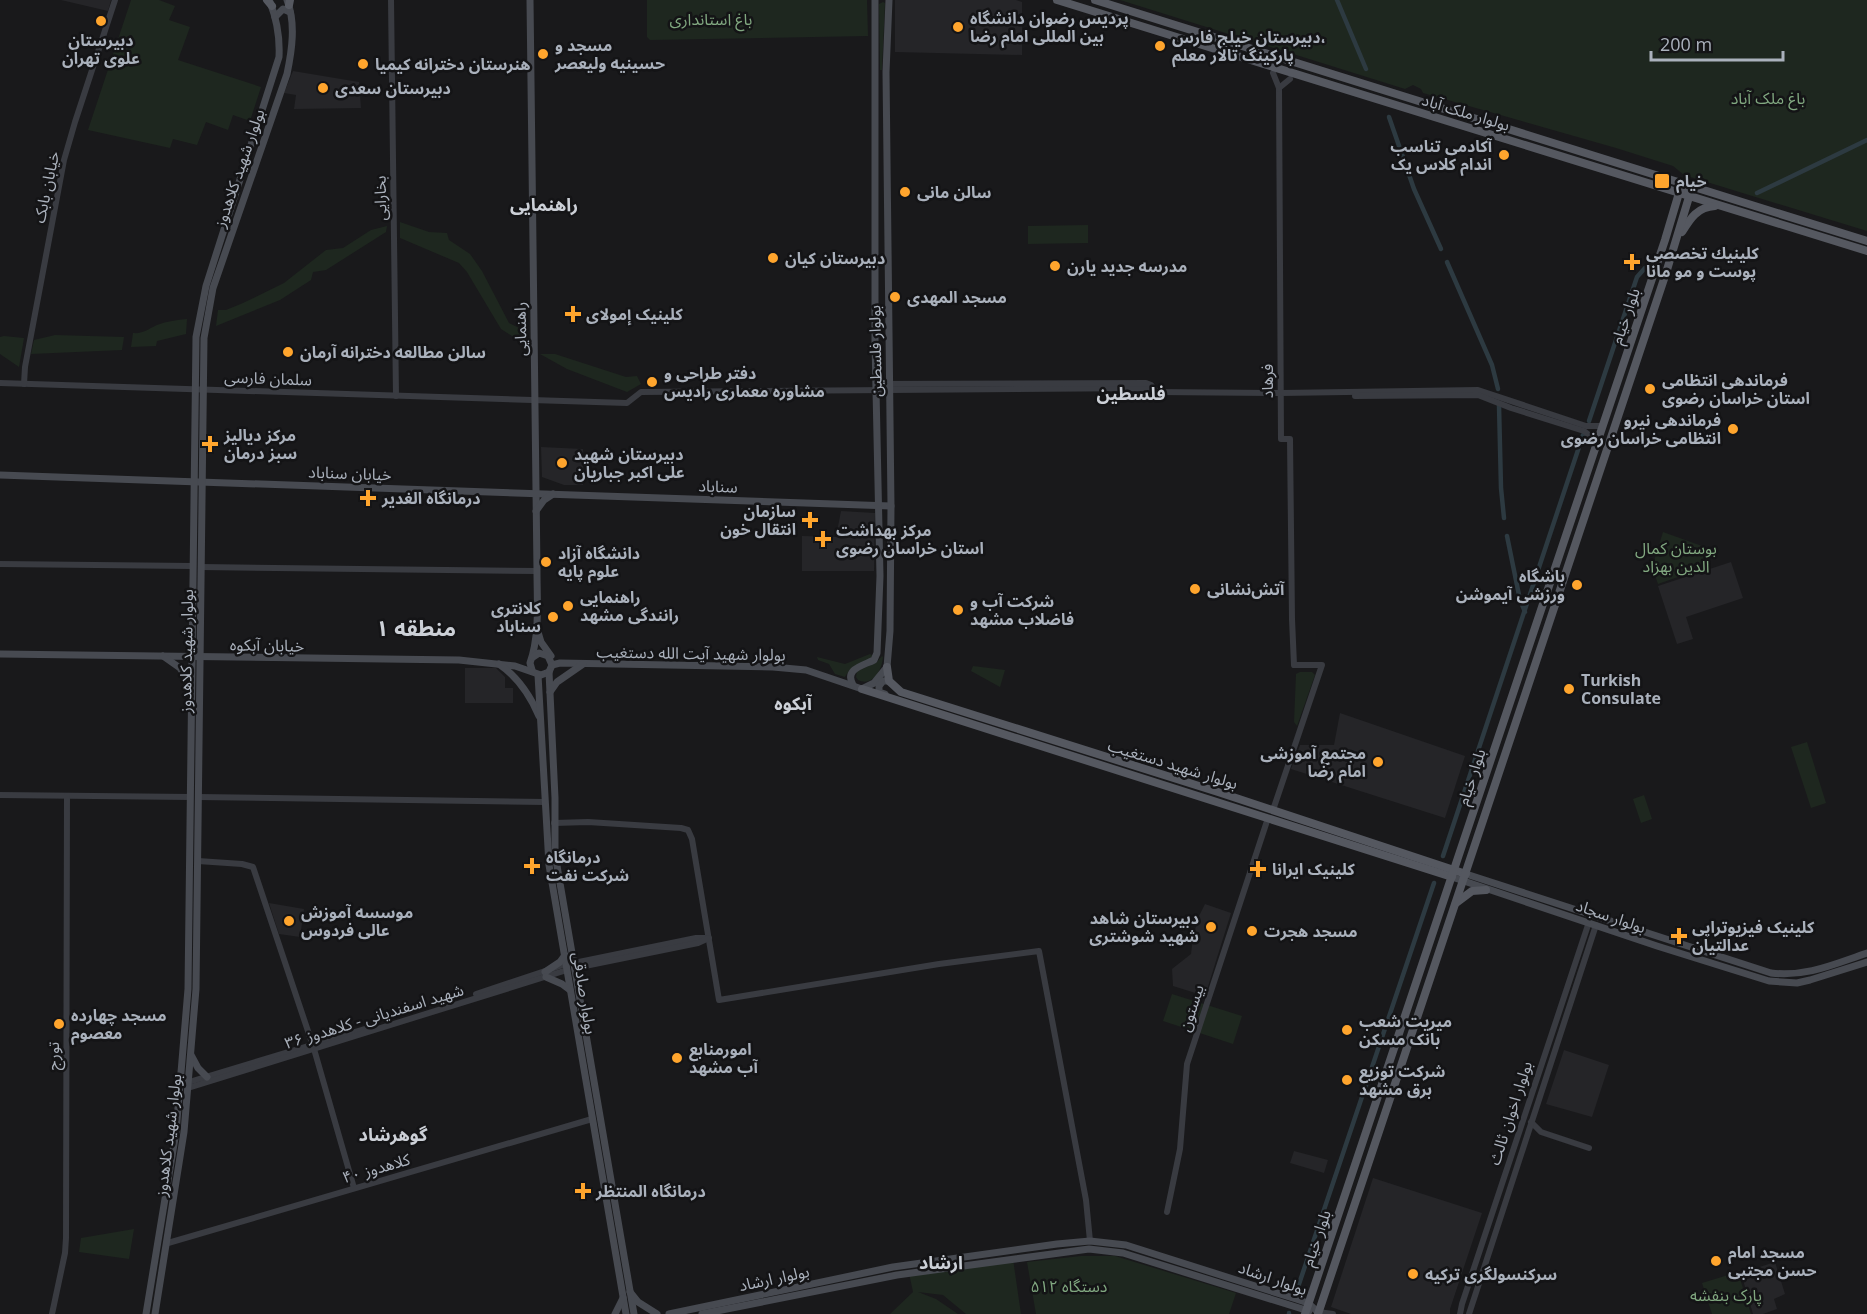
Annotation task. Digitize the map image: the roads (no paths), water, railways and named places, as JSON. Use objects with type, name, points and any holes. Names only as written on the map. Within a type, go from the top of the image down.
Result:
[{"type":"main road","name":"راهنمایی","points":[[530,0],[537,571],[536,626],[533,657],[530,663],[535,673]]},
{"type":"main road","points":[[875,2],[882,0],[889,2]]},
{"type":"main road","name":"بولوار ملک آباد","points":[[1057,0],[1867,251]]},
{"type":"main road","name":"بولوار ملک آباد","points":[[1095,0],[1867,241]]},
{"type":"main road","name":"بولوار شهید کلاهدوز","points":[[155,1314],[179,1173],[188,989],[198,861],[191,685],[197,566],[199,389],[196,338],[206,286],[279,57],[275,17],[269,2]]},
{"type":"main road","name":"بولوار فلسطین","points":[[853,685],[851,672],[874,660],[877,653],[880,576],[875,224],[875,2]]},
{"type":"main road","name":"بولوار فلسطین","points":[[887,668],[890,631],[891,506],[886,72],[889,2]]},
{"type":"main road","name":"بولوار شهید کلاهدوز","points":[[199,389],[207,311],[213,288],[287,74],[292,41],[289,4]]},
{"type":"main road","points":[[275,17],[280,10],[286,10],[289,4]]},
{"type":"main road","name":"بلوار خیام","points":[[1306,1309],[1598,442],[1679,193],[1687,184]]},
{"type":"main road","name":"بلوار خیام","points":[[1318,1313],[1676,241],[1689,196],[1687,184]]},
{"type":"main road","points":[[1676,241],[1692,216],[1701,209],[1719,206]]},
{"type":"main road","points":[[875,224],[888,224]]},
{"type":"main road","points":[[1630,343],[1637,340],[1641,347]]},
{"type":"main road","name":"خیابان سناباد","points":[[0,475],[556,493]]},
{"type":"main road","points":[[536,511],[544,500],[556,493]]},
{"type":"main road","name":"سناباد","points":[[556,493],[880,506]]},
{"type":"main road","points":[[880,506],[891,506]]},
{"type":"main road","name":"بولوار شهید کلاهدوز","points":[[146,1314],[191,1055],[196,989],[192,924],[194,797],[201,657],[197,566]]},
{"type":"main road","points":[[536,626],[553,667]]},
{"type":"main road","name":"خیابان آبکوه","points":[[0,654],[459,660],[496,663],[535,673]]},
{"type":"main road","points":[[533,657],[545,654],[550,658],[553,667]]},
{"type":"main road","points":[[163,656],[180,668],[191,685]]},
{"type":"main road","points":[[200,671],[219,657]]},
{"type":"main road","points":[[496,663],[510,672],[522,686],[532,700],[541,720]]},
{"type":"main road","points":[[550,692],[557,682],[583,664]]},
{"type":"main road","name":"بولوار شهید آیت الله دستغیب","points":[[553,667],[583,664],[773,667],[806,670],[862,689]]},
{"type":"main road","points":[[535,673],[553,667]]},
{"type":"main road","name":"بولوار صادقی","points":[[553,667],[550,692],[555,854],[570,966],[634,1314]]},
{"type":"main road","points":[[887,668],[889,681],[880,683],[879,692],[902,702]]},
{"type":"main road","points":[[862,689],[874,683],[887,668]]},
{"type":"main road","name":"بولوار صادقی","points":[[535,673],[541,720],[549,865],[565,955],[570,966],[571,991],[626,1314]]},
{"type":"main road","name":"بولوار شهید دستغیب","points":[[889,681],[901,692],[1273,810],[1464,878]]},
{"type":"main road","name":"بولوار شهید دستغیب","points":[[862,689],[1268,818],[1453,874]]},
{"type":"main road","points":[[1503,725],[1507,730],[1514,729]]},
{"type":"main road","name":"بولوار سجاد","points":[[1464,878],[1486,890],[1771,973],[1785,975],[1809,973],[1867,952]]},
{"type":"main road","name":"بولوار سجاد","points":[[1464,878],[1594,920],[1657,946],[1769,981],[1804,981],[1866,965]]},
{"type":"main road","points":[[1455,904],[1472,891],[1486,890]]},
{"type":"main road","points":[[565,955],[546,974],[571,991]]},
{"type":"main road","points":[[191,1055],[198,1068],[207,1077]]},
{"type":"main road","name":"بولوار ارشاد","points":[[669,1314],[876,1270],[1090,1241],[1126,1245],[1318,1313]]},
{"type":"main road","name":"بولوار ارشاد","points":[[702,1314],[897,1275],[1050,1253],[1103,1250],[1123,1253],[1306,1309]]},
{"type":"main road","points":[[958,1258],[959,1266]]},
{"type":"main road","points":[[629,1290],[638,1302],[657,1314]]},
{"type":"main road","points":[[615,1314],[623,1298]]},
{"type":"street","name":"خیابان بابک","points":[[24,384],[25,367],[64,160],[115,0]]},
{"type":"street","name":"بخارایی","points":[[391,0],[396,396]]},
{"type":"street","points":[[1273,74],[1279,88],[1290,79]]},
{"type":"street","name":"فرهاد","points":[[1273,810],[1322,665],[1294,665],[1290,439],[1281,439],[1279,88]]},
{"type":"street","name":"سلمان فارسی","points":[[0,383],[627,403],[641,392],[877,387],[1148,388],[1157,394],[1385,394]]},
{"type":"street","points":[[1385,394],[1478,390],[1583,425],[1603,426]]},
{"type":"street","points":[[1385,394],[1478,395],[1584,431],[1598,442]]},
{"type":"street","points":[[0,564],[537,571]]},
{"type":"street","points":[[0,795],[546,802]]},
{"type":"street","name":"تورج","points":[[52,1314],[66,1238],[66,796]]},
{"type":"street","name":"بیستون","points":[[1167,1212],[1180,1149],[1187,1064],[1268,818]]},
{"type":"street","points":[[555,823],[588,822],[688,830],[692,838],[719,1000],[939,964],[1039,951],[1086,1200],[1090,1241]]},
{"type":"street","points":[[198,861],[253,867],[313,1046],[354,1188]]},
{"type":"street","points":[[1469,1314],[1594,920]]},
{"type":"street","name":"بولوار اخوان ثالث","points":[[1461,1314],[1462,1304],[1516,1140],[1594,920]]},
{"type":"street","name":"شهید اسفندیانی - کلاهدوز ۳۶","points":[[185,1084],[472,998],[570,966],[698,943],[709,938]]},
{"type":"street","name":"شهید اسفندیانی - کلاهدوز ۳۶","points":[[185,1084],[313,1046]]},
{"type":"street","name":"کلاهدوز ۴۰","points":[[168,1242],[592,1119]]},
{"type":"street","points":[[1531,1122],[1541,1132],[1589,1148]]},
{"type":"street","points":[[1516,1140],[1525,1140],[1541,1132]]},
{"type":"street","points":[[1318,1313],[1333,1314]]},
{"type":"waterway","points":[[1337,0],[1366,69]]},
{"type":"waterway","points":[[1389,117],[1414,189],[1441,249]]},
{"type":"waterway","points":[[1757,193],[1867,140]]},
{"type":"waterway","points":[[1447,262],[1492,365],[1498,389]]},
{"type":"waterway","points":[[1589,421],[1637,277],[1645,268]]},
{"type":"waterway","points":[[1499,405],[1504,518]]},
{"type":"waterway","points":[[1443,856],[1583,435]]},
{"type":"waterway","points":[[1507,536],[1520,600],[1525,612]]},
{"type":"waterway","points":[[1297,1290],[1434,883]]},
{"type":"place","name":"دبیرستان علوی تهران","points":[[101,21]]},
{"type":"place","name":"پردیس رضوان دانشگاه بین المللی امام رضا","points":[[958,27]]},
{"type":"place","name":"دبیرستان خیلج فارس، پارکینگ تالار معلم","points":[[1160,46]]},
{"type":"place","name":"مسجد و حسینیه ولیعصر","points":[[543,54]]},
{"type":"place","name":"هنرستان دخترانه کیمیا","points":[[363,64]]},
{"type":"place","name":"دبیرستان سعدی","points":[[323,88]]},
{"type":"place","name":"آکادمی تناسب اندام کلاس یک","points":[[1504,155]]},
{"type":"place","name":"خیام","points":[[1662,181]]},
{"type":"place","name":"سالن مانی","points":[[905,192]]},
{"type":"place","name":"دبیرستان کیان","points":[[773,258]]},
{"type":"place","name":"كلينيك تخصصي پوست و مو مانا","points":[[1632,262]]},
{"type":"place","name":"مدرسه جدید یارن","points":[[1055,266]]},
{"type":"place","name":"مسجد المهدی","points":[[895,297]]},
{"type":"place","name":"کلینیک إمولای","points":[[573,314]]},
{"type":"place","name":"سالن مطالعه دخترانه آرمان","points":[[288,352]]},
{"type":"place","name":"دفتر طراحی و مشاوره معماری رادیس","points":[[652,382]]},
{"type":"place","name":"فرماندهی انتظامی استان خراسان رضوی","points":[[1650,389]]},
{"type":"place","name":"فرماندهی نیرو انتظامی خراسان رضوی","points":[[1733,429]]},
{"type":"place","name":"مرکز دیالیز سبز درمان","points":[[210,444]]},
{"type":"place","name":"دبیرستان شهید علی اکبر جباریان","points":[[562,463]]},
{"type":"place","name":"درمانگاه الغدیر","points":[[368,498]]},
{"type":"place","name":"سازمان انتقال خون","points":[[810,520]]},
{"type":"place","name":"مرکز بهداشت استان خراسان رضوی","points":[[823,539]]},
{"type":"place","name":"دانشگاه آزاد علوم پایه","points":[[546,562]]},
{"type":"place","name":"باشگاه ورزشی آیموشن","points":[[1577,585]]},
{"type":"place","name":"آتش‌نشانی","points":[[1195,589]]},
{"type":"place","name":"راهنمایی رانندگی مشهد","points":[[568,606]]},
{"type":"place","name":"شرکت آب و فاضلاب مشهد","points":[[958,610]]},
{"type":"place","name":"کلانتری سناباد","points":[[553,617]]},
{"type":"place","name":"Turkish Consulate","points":[[1569,689]]},
{"type":"place","name":"مجتمع آموزشی امام رضا","points":[[1378,762]]},
{"type":"place","name":"درمانگاه شرکت نفت","points":[[532,866]]},
{"type":"place","name":"کلینیک ایرانا","points":[[1258,869]]},
{"type":"place","name":"موسسه آموزش عالی فردوس","points":[[289,921]]},
{"type":"place","name":"دبیرستان شاهد شهید شوشتری","points":[[1211,927]]},
{"type":"place","name":"مسجد هجرت","points":[[1252,931]]},
{"type":"place","name":"کلینیک فیزیوتراپی عدالتیان","points":[[1679,936]]},
{"type":"place","name":"مسجد چهارده معصوم","points":[[59,1024]]},
{"type":"place","name":"میریت شعب بانک مسکن","points":[[1347,1030]]},
{"type":"place","name":"امورمنابع آب مشهد","points":[[677,1058]]},
{"type":"place","name":"شرکت توزیع برق مشهد","points":[[1347,1080]]},
{"type":"place","name":"درمانگاه المنتظر","points":[[583,1191]]},
{"type":"place","name":"مسجد امام حسن مجتبی","points":[[1716,1261]]},
{"type":"place","name":"سرکنسولگری ترکیه","points":[[1413,1274]]},
{"type":"district","name":"راهنمایی","points":[[544,204]]},
{"type":"district","name":"فلسطین","points":[[1131,393]]},
{"type":"district","name":"منطقه ۱","points":[[416,627]]},
{"type":"district","name":"آبکوه","points":[[793,703]]},
{"type":"district","name":"گوهرشاد","points":[[393,1134]]},
{"type":"district","name":"ارشاد","points":[[941,1262]]},
{"type":"park label","name":"باغ استانداری","points":[[711,19]]},
{"type":"park label","name":"باغ ملک آباد","points":[[1768,98]]},
{"type":"park label","name":"بوستان کمال الدین بهزاد","points":[[1676,557]]},
{"type":"park label","name":"۵۱۲ دستگاه","points":[[1069,1286]]},
{"type":"park label","name":"پارک بنفشه","points":[[1726,1295]]}]
